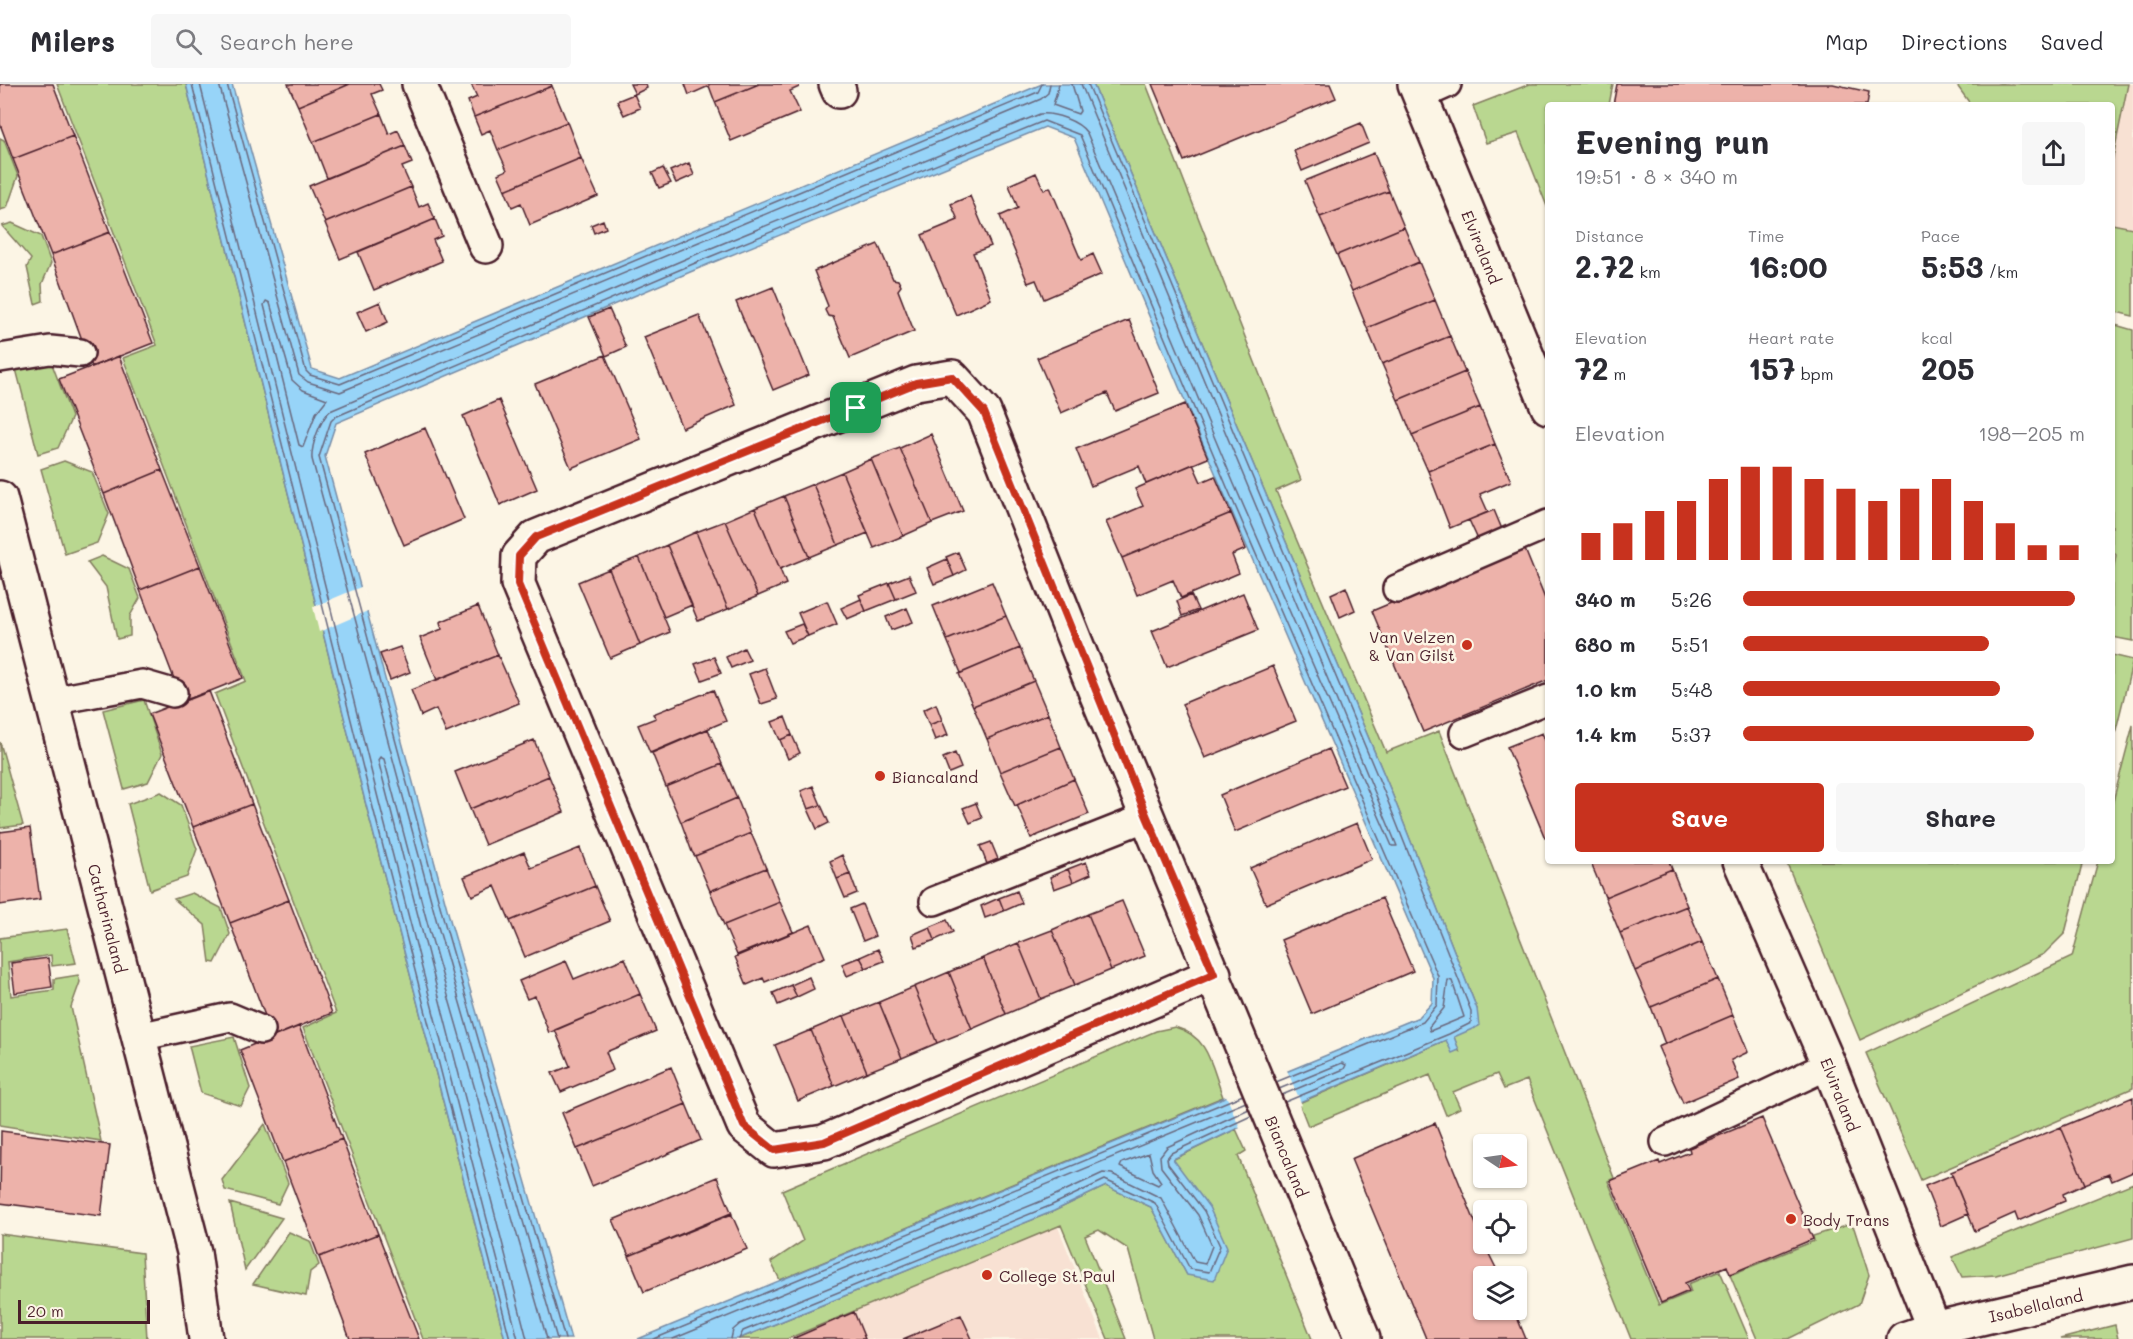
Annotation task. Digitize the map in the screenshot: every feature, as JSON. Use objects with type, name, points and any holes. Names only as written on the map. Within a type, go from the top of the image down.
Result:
[{"type":"street","points":[[419,84],[486,246]]},
{"type":"street","name":"Elviraland","points":[[1427,88],[1545,399]]},
{"type":"street","name":"Biancaland","points":[[1214,974],[824,1142],[774,1150],[744,1126],[518,584],[519,556],[536,537],[916,383],[952,377],[984,412],[1147,817],[1214,974],[1279,1138],[1363,1339]]},
{"type":"street","name":"Catharinaland","points":[[0,498],[194,1252],[206,1339]]},
{"type":"street","name":"Elviraland","points":[[1741,864],[1829,1065],[1919,1334]]},
{"type":"street","name":"Isabellaland","points":[[1919,1334],[2133,1282]]},
{"type":"lane","points":[[0,358],[50,350],[80,353]]},
{"type":"lane","points":[[1397,589],[1545,525]]},
{"type":"lane","points":[[52,701],[142,684],[173,693]]},
{"type":"lane","points":[[1464,733],[1545,700]]},
{"type":"lane","points":[[934,901],[1147,817]]},
{"type":"lane","points":[[139,1037],[230,1017],[261,1030]]},
{"type":"lane","points":[[1665,1142],[1829,1065]]},
{"type":"shaded area","points":[[2128,84],[2133,84],[2133,228],[2115,225],[2115,147]]},
{"type":"shaded area","name":"College St.Paul","points":[[1052,1212],[1103,1339],[743,1339],[742,1337]]},
{"type":"green space","points":[[57,84],[186,84],[365,801],[505,1339],[423,1339],[303,1028],[336,1013],[215,694],[246,681],[123,358],[157,345]]},
{"type":"green space","points":[[1093,84],[1146,84],[1301,480],[1276,491],[1386,752],[1439,731],[1614,1178],[1608,1181],[1659,1305],[1691,1292],[1688,1284],[1720,1271],[1749,1339],[1631,1339],[1527,1080],[1504,1089],[1497,1074],[1453,1092],[1460,1108],[1446,1115],[1430,1075],[1308,1126],[1299,1103],[1446,1040],[1459,1051],[1454,1037],[1477,1009],[1391,791]]},
{"type":"green space","points":[[1530,84],[1613,84],[1610,102],[1545,102],[1545,201],[1518,133],[1486,143],[1473,106]]},
{"type":"green space","points":[[1956,84],[2128,84],[2115,147],[2115,102],[1969,102]]},
{"type":"green space","points":[[0,138],[4,140],[18,176],[7,208],[0,210]]},
{"type":"green space","points":[[12,223],[41,236],[51,263],[42,284],[43,301],[35,304],[27,267],[31,259],[2,226]]},
{"type":"green space","points":[[2115,225],[2133,228],[2133,316],[2115,312]]},
{"type":"green space","points":[[2115,325],[2133,330],[2133,641],[2115,638]]},
{"type":"green space","points":[[52,364],[72,417],[58,448],[38,454],[16,369]]},
{"type":"green space","points":[[64,461],[92,472],[109,514],[97,543],[65,554],[41,469]]},
{"type":"green space","points":[[102,556],[129,569],[140,598],[130,616],[130,636],[117,639],[106,587],[87,562]]},
{"type":"green space","points":[[2115,656],[2133,660],[2115,734]]},
{"type":"green space","points":[[144,700],[162,754],[148,782],[124,789],[103,710]]},
{"type":"green space","points":[[2133,725],[2133,1088],[1921,1180],[1866,1053],[2072,957],[2097,864],[2115,864],[2115,794]]},
{"type":"green space","points":[[0,742],[23,825],[0,828]]},
{"type":"green space","points":[[161,792],[181,805],[197,849],[187,877],[150,890],[128,804]]},
{"type":"green space","points":[[1787,864],[2082,864],[2065,933],[2044,954],[1860,1040]]},
{"type":"green space","points":[[192,893],[221,908],[230,934],[215,963],[210,962],[205,925],[174,899]]},
{"type":"green space","points":[[67,929],[76,963],[52,966],[51,955],[8,962],[11,996],[54,990],[54,979],[78,975],[80,982],[71,1007],[101,1141],[0,1125],[0,938]]},
{"type":"green space","points":[[1175,1027],[1196,1038],[1202,1045],[1208,1054],[1223,1097],[780,1280],[771,1262],[803,1241],[782,1190],[1156,1031]]},
{"type":"green space","points":[[234,1037],[250,1088],[241,1106],[201,1093],[189,1046]]},
{"type":"green space","points":[[265,1124],[288,1183],[278,1204],[225,1190],[222,1180]]},
{"type":"green space","points":[[1236,1129],[1246,1151],[1238,1156],[1312,1339],[1153,1339],[1128,1249],[1099,1230],[1085,1236],[1126,1339],[1108,1339],[1061,1225],[787,1339],[738,1339],[1054,1211],[1106,1186],[1151,1207],[1187,1275],[1172,1160]]},
{"type":"green space","points":[[2133,1183],[2133,1238],[1996,1275],[1962,1277],[1952,1257]]},
{"type":"green space","points":[[230,1203],[282,1218],[245,1270]]},
{"type":"green space","points":[[1848,1225],[1854,1228],[1869,1275],[1859,1304],[1788,1339],[1757,1339],[1730,1275],[1814,1241],[1813,1236]]},
{"type":"green space","points":[[289,1232],[310,1241],[319,1265],[310,1272],[306,1296],[253,1284]]},
{"type":"green space","points":[[0,1234],[142,1253],[147,1339],[0,1339]]},
{"type":"green space","points":[[2115,1325],[2118,1339],[2060,1339]]},
{"type":"water","points":[[186,84],[232,84],[312,369],[340,378],[1042,84],[1093,84],[1391,791],[1477,1009],[1479,1026],[1454,1037],[1459,1050],[1452,1053],[1446,1040],[1236,1129],[1173,1159],[1209,1207],[1227,1247],[1214,1280],[1187,1275],[1151,1207],[1106,1186],[1054,1211],[738,1339],[638,1339],[1419,1017],[1432,1003],[1433,978],[1222,489],[1074,138],[1045,127],[709,264],[336,423],[325,456],[452,927],[571,1339],[505,1339],[365,801]]},
{"type":"pier","points":[[363,586],[370,610],[319,632],[313,607]]},
{"type":"pier","points":[[1286,1068],[1302,1105],[1241,1130],[1225,1093]]},
{"type":"building","points":[[0,84],[53,84],[73,136],[13,159],[0,124]]},
{"type":"building","points":[[288,84],[350,84],[298,106]]},
{"type":"building","points":[[350,84],[379,84],[382,90],[372,94],[381,114],[313,142],[298,106]]},
{"type":"building","points":[[471,84],[551,84],[552,86],[474,117],[468,101],[477,97]]},
{"type":"building","points":[[630,84],[646,84],[647,88],[635,94]]},
{"type":"building","points":[[685,84],[759,84],[715,102],[709,86],[689,95]]},
{"type":"building","points":[[759,84],[798,84],[799,87],[790,91],[800,112],[731,141],[715,102]]},
{"type":"building","points":[[1152,84],[1330,84],[1336,98],[1184,161]]},
{"type":"building","points":[[1617,84],[1833,84],[1869,92],[1867,102],[1614,102]]},
{"type":"building","points":[[552,86],[567,122],[498,150],[490,130],[481,134],[474,117]]},
{"type":"building","points":[[634,94],[640,108],[624,115],[617,101]]},
{"type":"building","points":[[381,114],[389,134],[398,130],[405,146],[327,178],[313,142]]},
{"type":"building","points":[[567,122],[581,158],[505,190],[498,174],[507,170],[498,150]]},
{"type":"building","points":[[1361,123],[1369,143],[1302,171],[1294,151]]},
{"type":"building","points":[[73,136],[110,232],[51,255],[13,159]]},
{"type":"building","points":[[405,146],[412,163],[402,167],[411,187],[325,223],[309,186]]},
{"type":"building","points":[[1374,153],[1389,191],[1320,217],[1305,181]]},
{"type":"building","points":[[581,158],[598,196],[530,225],[521,203],[512,207],[505,190]]},
{"type":"building","points":[[689,163],[694,175],[676,183],[670,171]]},
{"type":"building","points":[[663,168],[671,183],[659,188],[652,173]]},
{"type":"building","points":[[1036,173],[1044,190],[1050,187],[1081,260],[1093,254],[1102,274],[1044,299],[1036,280],[1028,283],[1000,216],[1018,208],[1009,185]]},
{"type":"building","points":[[411,187],[419,207],[428,203],[435,219],[340,259],[325,223]]},
{"type":"building","points":[[1389,191],[1404,227],[1337,255],[1320,217]]},
{"type":"building","points":[[970,196],[991,246],[973,253],[991,299],[956,315],[922,235],[958,220],[951,204]]},
{"type":"building","points":[[435,219],[442,236],[433,240],[442,261],[374,290],[358,252]]},
{"type":"building","points":[[603,220],[606,228],[594,233],[591,225]]},
{"type":"building","points":[[1404,227],[1419,262],[1352,291],[1337,255]]},
{"type":"building","points":[[110,232],[153,343],[92,367],[51,255]]},
{"type":"building","points":[[878,244],[893,279],[898,280],[901,286],[898,290],[914,331],[850,358],[833,317],[828,316],[825,310],[828,306],[814,271]]},
{"type":"building","points":[[1419,262],[1435,300],[1367,328],[1352,291]]},
{"type":"building","points":[[773,287],[809,375],[773,390],[736,302]]},
{"type":"building","points":[[1435,300],[1450,336],[1382,364],[1367,328]]},
{"type":"building","points":[[380,302],[388,322],[366,332],[357,312]]},
{"type":"building","points":[[609,309],[626,347],[606,356],[589,317]]},
{"type":"building","points":[[699,315],[736,405],[682,428],[644,337]]},
{"type":"building","points":[[1129,320],[1159,393],[1115,411],[1107,393],[1061,413],[1037,358]]},
{"type":"building","points":[[1450,336],[1465,372],[1398,400],[1382,364]]},
{"type":"building","points":[[605,355],[641,439],[571,468],[535,384]]},
{"type":"building","points":[[119,356],[162,470],[104,494],[59,379]]},
{"type":"building","points":[[1465,372],[1480,407],[1412,435],[1398,400]]},
{"type":"building","points":[[499,400],[537,489],[500,505],[463,416]]},
{"type":"building","points":[[1185,404],[1208,458],[1146,484],[1139,466],[1091,486],[1076,449]]},
{"type":"building","points":[[1480,407],[1495,444],[1428,471],[1412,435]]},
{"type":"building","points":[[425,428],[464,519],[404,545],[365,454]]},
{"type":"building","points":[[931,434],[963,511],[932,523],[900,448]]},
{"type":"building","points":[[1495,444],[1511,481],[1480,494],[1488,512],[1450,528],[1428,471]]},
{"type":"building","points":[[900,448],[932,523],[903,536],[871,459]]},
{"type":"building","points":[[871,459],[903,536],[874,548],[842,472]]},
{"type":"building","points":[[1193,464],[1201,482],[1215,476],[1231,513],[1122,558],[1106,522],[1143,506],[1135,489]]},
{"type":"building","points":[[162,470],[200,566],[140,590],[104,494]]},
{"type":"building","points":[[842,472],[868,533],[838,545],[813,484]]},
{"type":"building","points":[[813,484],[838,545],[809,557],[784,496]]},
{"type":"building","points":[[784,496],[809,557],[780,569],[755,508]]},
{"type":"building","points":[[755,508],[786,584],[758,596],[725,521]]},
{"type":"building","points":[[1494,510],[1504,534],[1480,544],[1469,520]]},
{"type":"building","points":[[1231,513],[1246,549],[1232,555],[1239,573],[1181,598],[1173,580],[1137,595],[1122,558]]},
{"type":"building","points":[[725,521],[758,596],[728,609],[696,532]]},
{"type":"building","points":[[696,532],[728,609],[698,621],[667,545]]},
{"type":"building","points":[[667,545],[692,605],[664,617],[639,557]]},
{"type":"building","name":"Van Velzen & Van Gilst","points":[[1524,547],[1545,599],[1545,681],[1423,732],[1372,611]]},
{"type":"building","points":[[958,552],[966,570],[954,576],[946,557]]},
{"type":"building","points":[[639,557],[670,632],[640,645],[609,569]]},
{"type":"building","points":[[947,559],[954,576],[934,584],[927,568]]},
{"type":"building","points":[[200,566],[243,678],[183,702],[140,590]]},
{"type":"building","points":[[609,569],[640,645],[610,658],[578,582]]},
{"type":"building","points":[[909,575],[916,591],[896,599],[889,583]]},
{"type":"building","points":[[992,582],[1006,616],[947,640],[933,606]]},
{"type":"building","points":[[889,583],[896,599],[866,611],[859,595]]},
{"type":"building","points":[[1346,587],[1355,610],[1340,617],[1331,594]]},
{"type":"building","points":[[1243,593],[1258,630],[1167,667],[1152,631]]},
{"type":"building","points":[[1191,595],[1198,610],[1182,616],[1177,601]]},
{"type":"building","points":[[861,599],[866,611],[847,619],[841,608]]},
{"type":"building","points":[[827,601],[837,624],[808,636],[798,613]]},
{"type":"building","points":[[478,606],[498,655],[437,680],[420,638],[442,629],[440,622]]},
{"type":"building","points":[[907,608],[913,622],[891,630],[886,617]]},
{"type":"building","points":[[1006,616],[1020,648],[961,673],[947,640]]},
{"type":"building","points":[[802,624],[808,636],[790,643],[784,631]]},
{"type":"building","points":[[400,647],[410,672],[390,680],[380,654]]},
{"type":"building","points":[[744,648],[750,660],[731,668],[726,657]]},
{"type":"building","points":[[1020,648],[1034,681],[973,706],[959,674]]},
{"type":"building","points":[[498,655],[519,703],[446,733],[436,709],[421,716],[411,690]]},
{"type":"building","points":[[714,657],[721,673],[702,680],[695,664]]},
{"type":"building","points":[[1273,666],[1296,721],[1205,758],[1182,704]]},
{"type":"building","points":[[765,668],[777,699],[761,704],[749,674]]},
{"type":"building","points":[[1034,681],[1048,714],[987,739],[973,706]]},
{"type":"building","points":[[713,690],[726,721],[650,753],[638,725],[656,718],[653,714]]},
{"type":"building","points":[[209,691],[252,804],[193,827],[149,714]]},
{"type":"building","points":[[936,704],[942,720],[929,725],[923,710]]},
{"type":"building","points":[[1048,714],[1061,747],[1000,772],[987,739]]},
{"type":"building","points":[[785,717],[792,735],[780,740],[772,722]]},
{"type":"building","points":[[942,720],[948,735],[935,740],[929,725]]},
{"type":"building","points":[[708,729],[722,764],[666,787],[652,753]]},
{"type":"building","points":[[1542,733],[1545,740],[1545,838],[1507,747]]},
{"type":"building","points":[[792,735],[800,753],[788,759],[780,740]]},
{"type":"building","points":[[534,740],[549,776],[470,809],[455,772]]},
{"type":"building","points":[[1061,747],[1074,779],[1015,806],[1000,772]]},
{"type":"building","points":[[1329,749],[1345,786],[1235,832],[1220,795]]},
{"type":"building","points":[[955,753],[961,768],[949,773],[943,758]]},
{"type":"building","points":[[722,764],[737,798],[681,822],[666,787]]},
{"type":"building","points":[[549,776],[564,812],[485,845],[470,809]]},
{"type":"building","points":[[1074,779],[1089,814],[1031,838],[1017,805]]},
{"type":"building","points":[[813,786],[821,805],[808,809],[801,791]]},
{"type":"building","points":[[737,798],[751,833],[695,856],[681,822]]},
{"type":"building","points":[[976,803],[982,818],[970,823],[963,808]]},
{"type":"building","points":[[252,804],[289,900],[230,923],[193,827]]},
{"type":"building","points":[[821,805],[829,823],[817,829],[808,809]]},
{"type":"building","points":[[1357,823],[1372,859],[1266,904],[1250,868]]},
{"type":"building","points":[[30,828],[40,899],[0,905],[0,832]]},
{"type":"building","points":[[751,833],[766,868],[710,891],[695,856]]},
{"type":"building","points":[[991,842],[998,859],[987,864],[980,846]]},
{"type":"building","points":[[580,848],[595,886],[510,921],[495,886],[472,896],[464,877],[524,852],[531,868]]},
{"type":"building","points":[[842,855],[850,874],[837,879],[830,861]]},
{"type":"building","points":[[1086,862],[1091,874],[1073,882],[1068,869]]},
{"type":"building","points":[[1591,864],[1670,864],[1672,869],[1605,897]]},
{"type":"building","points":[[766,868],[780,902],[724,925],[710,891]]},
{"type":"building","points":[[1068,869],[1073,882],[1054,889],[1050,877]]},
{"type":"building","points":[[1672,869],[1687,906],[1620,933],[1605,897]]},
{"type":"building","points":[[850,874],[857,893],[845,898],[837,879]]},
{"type":"building","points":[[595,886],[610,921],[525,957],[510,921]]},
{"type":"building","points":[[1017,891],[1022,903],[1004,911],[999,898]]},
{"type":"building","points":[[999,898],[1004,911],[985,918],[981,906]]},
{"type":"building","points":[[1382,898],[1413,971],[1312,1014],[1281,940]]},
{"type":"building","points":[[289,900],[332,1013],[273,1037],[230,923]]},
{"type":"building","points":[[1122,901],[1145,956],[1111,970],[1088,914]]},
{"type":"building","points":[[780,902],[793,932],[737,955],[724,925]]},
{"type":"building","points":[[862,904],[875,936],[863,941],[850,909]]},
{"type":"building","points":[[1687,906],[1702,942],[1635,971],[1620,933]]},
{"type":"building","points":[[1088,914],[1111,970],[1075,985],[1052,930]]},
{"type":"building","points":[[947,920],[953,932],[935,940],[930,927]]},
{"type":"building","points":[[811,925],[825,957],[765,982],[763,978],[747,985],[735,957]]},
{"type":"building","points":[[930,927],[935,940],[916,947],[912,935]]},
{"type":"building","points":[[1052,930],[1075,985],[1041,999],[1018,943]]},
{"type":"building","points":[[1702,942],[1718,979],[1651,1007],[1635,971]]},
{"type":"building","points":[[1018,943],[1041,999],[1006,1014],[983,958]]},
{"type":"building","points":[[878,949],[884,961],[866,968],[860,957]]},
{"type":"building","points":[[860,957],[866,968],[847,976],[842,964]]},
{"type":"building","points":[[48,958],[52,987],[15,993],[11,963]]},
{"type":"building","points":[[625,958],[640,994],[549,1033],[535,996],[527,999],[519,981],[566,961],[574,979]]},
{"type":"building","points":[[983,958],[1006,1014],[972,1029],[949,972]]},
{"type":"building","points":[[949,972],[972,1029],[937,1043],[914,987]]},
{"type":"building","points":[[809,977],[814,989],[797,997],[791,985]]},
{"type":"building","points":[[1718,979],[1733,1015],[1665,1044],[1651,1007]]},
{"type":"building","points":[[791,985],[797,997],[778,1005],[773,993]]},
{"type":"building","points":[[914,987],[937,1043],[902,1058],[879,1002]]},
{"type":"building","points":[[640,994],[656,1031],[606,1052],[613,1070],[561,1092],[552,1073],[570,1066],[555,1030]]},
{"type":"building","points":[[879,1002],[902,1058],[867,1072],[844,1016]]},
{"type":"building","points":[[1733,1015],[1748,1052],[1731,1060],[1739,1079],[1683,1103],[1658,1047]]},
{"type":"building","points":[[844,1016],[867,1072],[834,1086],[811,1030]]},
{"type":"building","points":[[299,1026],[342,1139],[283,1162],[240,1050]]},
{"type":"building","points":[[811,1030],[834,1086],[798,1101],[775,1045]]},
{"type":"building","points":[[671,1067],[686,1104],[577,1149],[562,1113]]},
{"type":"building","points":[[2133,1097],[2133,1172],[2112,1181],[2109,1174],[2085,1184],[2061,1127]]},
{"type":"building","points":[[686,1104],[701,1140],[592,1186],[577,1149]]},
{"type":"building","points":[[1762,1118],[1813,1239],[1730,1274],[1727,1266],[1685,1283],[1689,1291],[1661,1303],[1610,1181],[1659,1161],[1660,1164],[1690,1152],[1689,1148]]},
{"type":"building","points":[[1435,1123],[1473,1217],[1473,1254],[1489,1254],[1495,1266],[1473,1266],[1473,1320],[1518,1320],[1526,1339],[1426,1339],[1351,1159]]},
{"type":"building","points":[[2061,1127],[2085,1184],[2063,1194],[2065,1201],[2018,1221],[2015,1213],[1975,1231],[1951,1172]]},
{"type":"building","points":[[1,1131],[110,1145],[101,1216],[0,1203]]},
{"type":"building","points":[[342,1139],[378,1234],[319,1257],[283,1162]]},
{"type":"building","points":[[1952,1175],[1968,1214],[1941,1226],[1925,1186]]},
{"type":"building","points":[[717,1177],[732,1214],[629,1256],[613,1220]]},
{"type":"building","points":[[731,1213],[747,1249],[644,1292],[629,1256]]},
{"type":"building","points":[[378,1234],[419,1339],[350,1339],[319,1257]]},
{"type":"building","points":[[854,1312],[865,1339],[792,1339]]},
{"type":"building","points":[[961,1315],[972,1339],[903,1339]]},
{"type":"place","name":"Van Velzen & Van Gilst","points":[[1467,645]]},
{"type":"place","name":"Biancaland","points":[[880,776]]},
{"type":"place","name":"Body Trans","points":[[1791,1219]]},
{"type":"place","name":"College St.Paul","points":[[987,1275]]},
{"type":"route","points":[[952,377],[984,412],[1147,817],[1214,974],[824,1142],[774,1150],[744,1126],[518,584],[519,556],[536,537],[856,408],[916,383],[952,377]]}]
